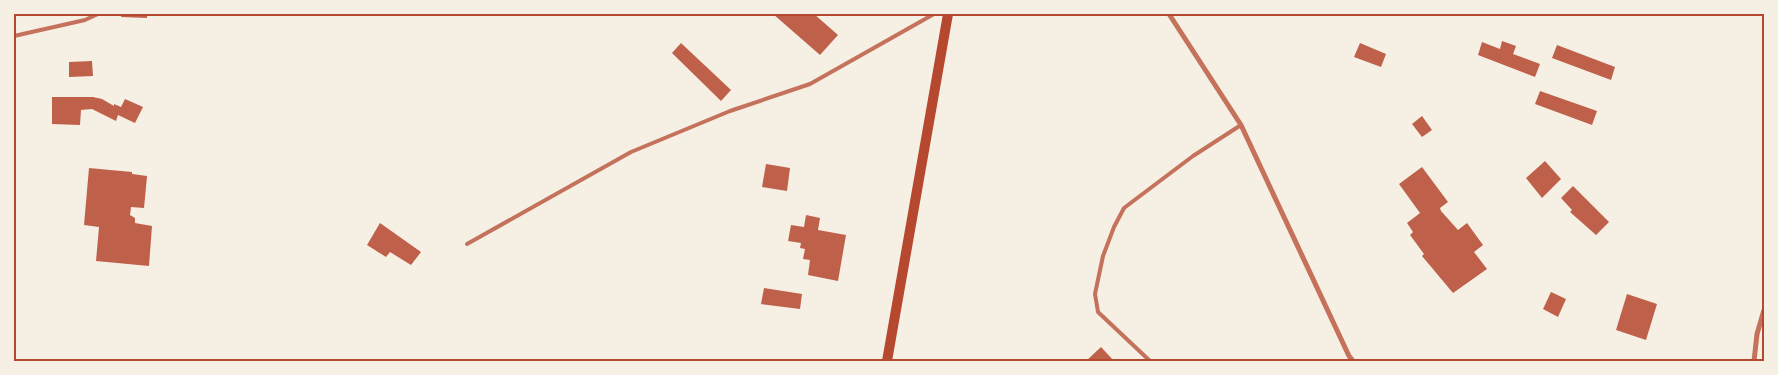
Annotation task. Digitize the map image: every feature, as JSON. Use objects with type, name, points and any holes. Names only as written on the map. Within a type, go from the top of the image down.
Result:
[{"type":"main road","points":[[887,361],[948,14]]},
{"type":"street","points":[[1169,14],[1241,125],[1345,347],[1354,361]]},
{"type":"street","points":[[1754,361],[1757,334],[1764,310]]},
{"type":"lane","points":[[14,36],[85,20],[98,14]]},
{"type":"lane","points":[[467,244],[631,152],[730,112],[810,84],[934,14]]},
{"type":"lane","points":[[1150,361],[1098,312],[1095,294],[1103,256],[1114,227],[1124,208],[1193,156],[1241,125]]},
{"type":"building","points":[[122,14],[147,14],[147,18],[121,17]]},
{"type":"building","points":[[773,14],[814,14],[838,35],[820,55]]},
{"type":"building","points":[[1502,41],[1516,46],[1513,54],[1540,64],[1535,77],[1478,55],[1482,42],[1500,49]]},
{"type":"building","points":[[681,43],[731,90],[721,101],[672,53]]},
{"type":"building","points":[[1360,43],[1386,54],[1381,67],[1354,57]]},
{"type":"building","points":[[1557,45],[1615,67],[1611,80],[1552,58]]},
{"type":"building","points":[[92,61],[93,76],[69,77],[69,62]]},
{"type":"building","points":[[1540,91],[1597,111],[1592,125],[1535,104]]},
{"type":"building","points":[[52,97],[93,97],[121,107],[125,99],[143,107],[135,123],[118,115],[116,121],[92,109],[81,110],[80,125],[52,124]]},
{"type":"building","points":[[1422,116],[1432,130],[1422,137],[1412,124]]},
{"type":"building","points":[[1545,161],[1561,179],[1542,198],[1526,178]]},
{"type":"building","points":[[766,164],[790,168],[787,191],[762,187]]},
{"type":"building","points":[[1422,167],[1448,202],[1440,208],[1441,211],[1458,230],[1467,223],[1483,245],[1474,252],[1487,269],[1453,293],[1422,256],[1424,254],[1410,235],[1413,232],[1407,223],[1420,213],[1399,184]]},
{"type":"building","points":[[89,168],[132,172],[132,174],[147,176],[144,208],[131,207],[130,215],[135,218],[135,223],[152,226],[149,266],[96,261],[99,227],[84,225]]},
{"type":"building","points":[[1573,186],[1609,222],[1596,235],[1570,212],[1572,210],[1561,198]]},
{"type":"building","points":[[806,215],[820,218],[818,230],[846,235],[838,281],[808,275],[810,260],[803,259],[805,249],[800,248],[801,243],[788,241],[791,225],[804,227]]},
{"type":"building","points":[[380,223],[421,252],[411,265],[390,252],[386,257],[367,245]]},
{"type":"building","points":[[764,288],[802,294],[800,309],[761,304]]},
{"type":"building","points":[[1551,292],[1566,299],[1558,317],[1543,309]]},
{"type":"building","points":[[1627,294],[1657,304],[1646,340],[1616,330]]},
{"type":"building","points":[[1101,347],[1114,361],[1086,361]]}]
